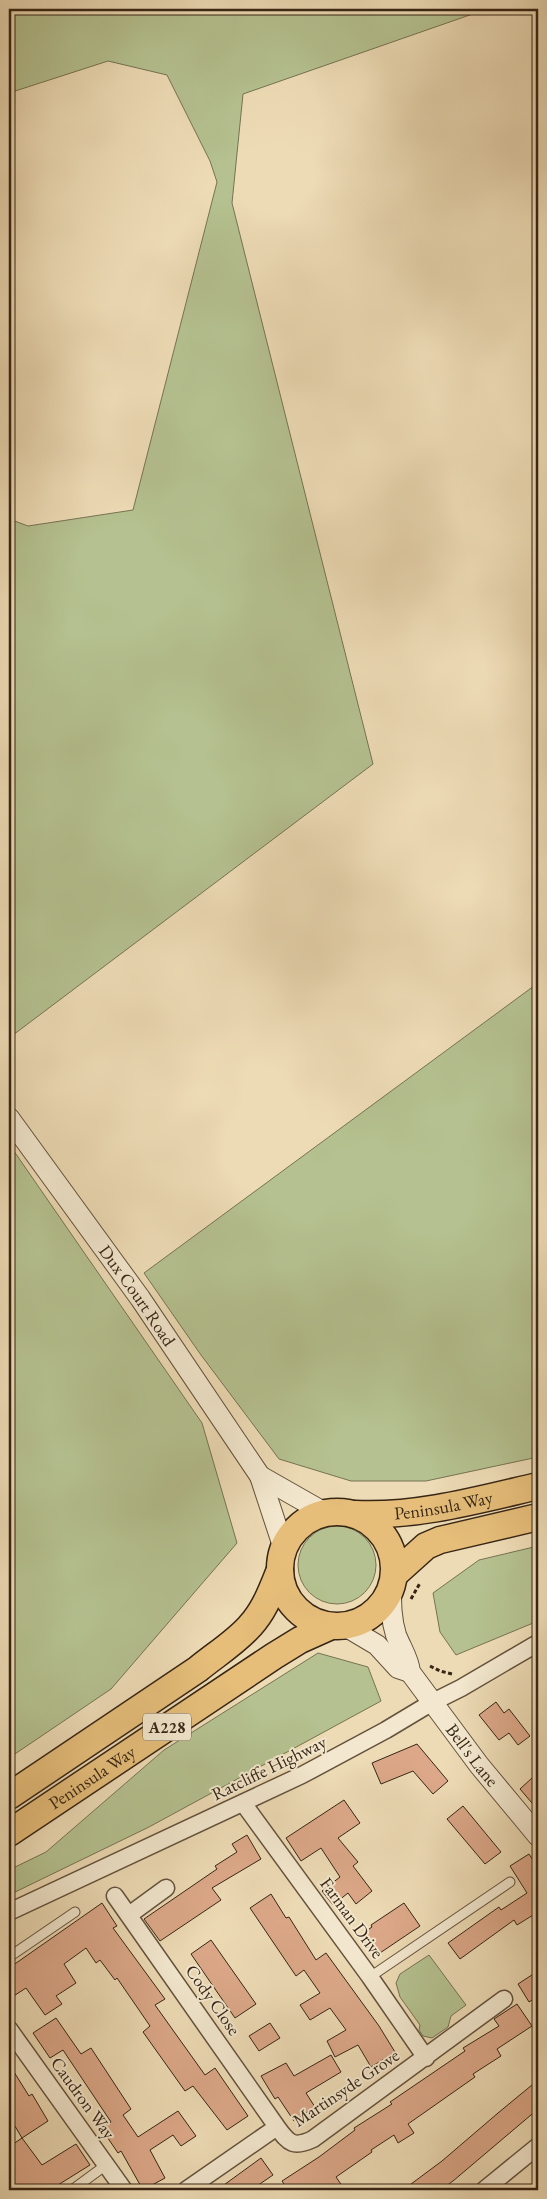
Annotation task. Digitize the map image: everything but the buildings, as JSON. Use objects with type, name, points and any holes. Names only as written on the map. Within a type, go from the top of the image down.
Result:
[{"type":"main road","name":"Peninsula Way","points":[[336,1513],[381,1515],[415,1512],[538,1486]]},
{"type":"main road","points":[[336,1513],[374,1525],[385,1538],[392,1554],[399,1589],[370,1616],[359,1622],[337,1626],[302,1614],[289,1601],[284,1588],[282,1559],[296,1529],[309,1519],[336,1513]]},
{"type":"main road","name":"Peninsula Way","points":[[399,1589],[426,1546],[440,1540],[538,1517]]},
{"type":"main road","name":"Peninsula Way","points":[[9,1796],[198,1669],[225,1648],[250,1626],[266,1604],[282,1559]]},
{"type":"main road","name":"Peninsula Way","points":[[9,1833],[274,1656],[300,1640],[337,1626]]},
{"type":"street","name":"Dux Court Road","points":[[9,1118],[140,1298],[260,1476],[282,1559]]},
{"type":"street","name":"Dux Court Road","points":[[260,1476],[336,1513]]},
{"type":"street","name":"Bell's Lane","points":[[399,1589],[393,1620],[398,1639],[410,1664],[418,1667],[431,1703],[538,1836]]},
{"type":"street","name":"Bell's Lane","points":[[337,1626],[377,1645],[398,1668],[418,1667]]},
{"type":"street","name":"Ratcliffe Highway","points":[[9,1912],[243,1803],[357,1746],[431,1703],[462,1688],[538,1643]]},
{"type":"street","name":"Farman Drive","points":[[243,1803],[370,1977],[426,2058]]},
{"type":"street","points":[[128,1914],[166,1888]]},
{"type":"street","name":"Cody Close","points":[[115,1896],[277,2127]]},
{"type":"street","name":"Martinsyde Grove","points":[[186,2190],[277,2127],[286,2139],[294,2144],[302,2144],[313,2139],[504,1999]]},
{"type":"street","name":"Caudron Way","points":[[9,2029],[124,2190]]},
{"type":"street","points":[[484,2190],[538,2146]]},
{"type":"lane","points":[[370,1977],[510,1882]]},
{"type":"lane","points":[[9,1956],[75,1912]]},
{"type":"lane","points":[[72,2190],[106,2165]]},
{"type":"path","points":[[399,1589],[415,1589],[422,1580]]},
{"type":"path","points":[[418,1667],[454,1674],[462,1688]]},
{"type":"green space","points":[[9,9],[487,9],[243,94],[232,203],[373,764],[9,1038],[9,519],[28,526],[133,510],[217,182],[210,161],[167,75],[108,61],[9,93]]},
{"type":"green space","points":[[538,983],[538,1457],[426,1481],[351,1481],[279,1459],[201,1355],[144,1273]]},
{"type":"green space","points":[[9,1144],[202,1423],[237,1543],[111,1689],[9,1758]]},
{"type":"green space","points":[[329,1526],[345,1526],[359,1532],[370,1543],[376,1557],[376,1573],[370,1587],[359,1598],[345,1604],[329,1604],[315,1598],[304,1587],[298,1573],[298,1557],[304,1543],[315,1532]]},
{"type":"green space","points":[[538,1546],[538,1621],[456,1655],[440,1632],[433,1593],[479,1560]]},
{"type":"green space","points":[[318,1653],[368,1667],[381,1701],[149,1827],[9,1895],[9,1870],[46,1852],[164,1750]]},
{"type":"green space","points":[[429,1955],[466,2005],[451,2016],[448,2027],[432,2038],[423,2036],[419,2030],[420,2025],[400,1997],[396,1983],[400,1974]]}]
